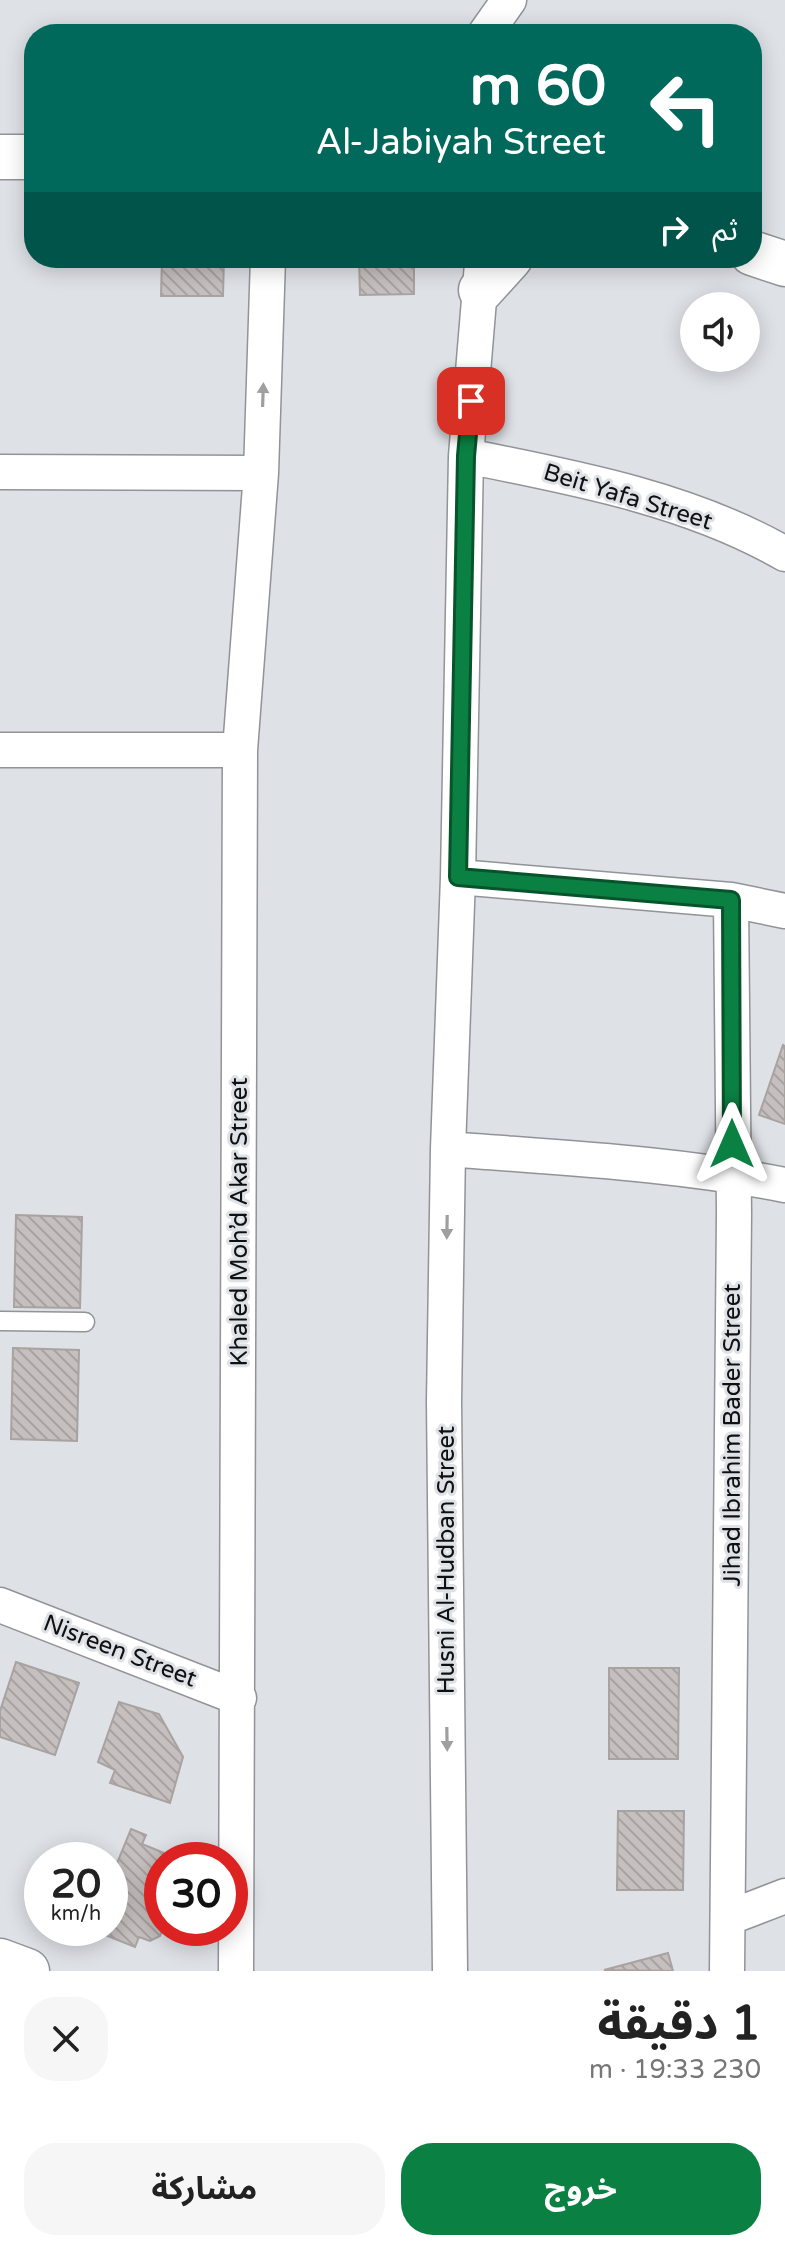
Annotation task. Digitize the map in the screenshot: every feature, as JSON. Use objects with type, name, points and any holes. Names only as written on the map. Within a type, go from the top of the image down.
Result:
[{"type":"street","points":[[493,24],[509,0]]},
{"type":"street","points":[[0,157],[24,157]]},
{"type":"street","points":[[762,256],[785,264]]},
{"type":"street","name":"Khaled Moh’d Akar Street","points":[[236,1971],[240,750],[261,473],[268,268]]},
{"type":"street","name":"Husni Al-Hudban Street","points":[[450,1971],[444,1402],[448,1149],[458,877],[466,456],[477,269]]},
{"type":"street","name":"Beit Yafa Street","points":[[466,456],[575,477],[685,509],[785,554]]},
{"type":"street","points":[[0,472],[261,473]]},
{"type":"street","points":[[0,750],[240,750]]},
{"type":"street","points":[[458,877],[731,900],[785,911]]},
{"type":"street","name":"Jihad Ibrahim Bader Street","points":[[727,1971],[734,1229],[731,900]]},
{"type":"street","points":[[448,1149],[646,1164],[785,1185]]},
{"type":"street","name":"Nisreen Street","points":[[0,1605],[239,1698]]},
{"type":"street","points":[[728,1918],[785,1896]]},
{"type":"street","points":[[0,1961],[27,1971]]},
{"type":"lane","points":[[0,1321],[85,1322]]},
{"type":"building","points":[[162,268],[224,268],[223,296],[161,296]]},
{"type":"building","points":[[359,268],[414,268],[414,294],[360,295]]},
{"type":"building","points":[[785,1046],[785,1124],[759,1115]]},
{"type":"building","points":[[16,1215],[82,1217],[80,1308],[14,1307]]},
{"type":"building","points":[[13,1348],[79,1350],[77,1441],[11,1439]]},
{"type":"building","points":[[16,1662],[79,1683],[55,1755],[0,1737],[0,1711]]},
{"type":"building","points":[[609,1668],[679,1668],[678,1759],[609,1759]]},
{"type":"building","points":[[119,1702],[159,1714],[183,1757],[170,1803],[110,1783],[115,1770],[98,1762]]},
{"type":"building","points":[[618,1811],[684,1811],[683,1890],[617,1890]]},
{"type":"building","points":[[131,1829],[146,1835],[142,1844],[144,1939],[139,1937],[135,1947],[128,1944],[126,1842]]},
{"type":"building","points":[[668,1953],[673,1971],[604,1970]]},
{"type":"route","points":[[471,401],[466,456],[458,877],[731,900],[732,1144]]}]
